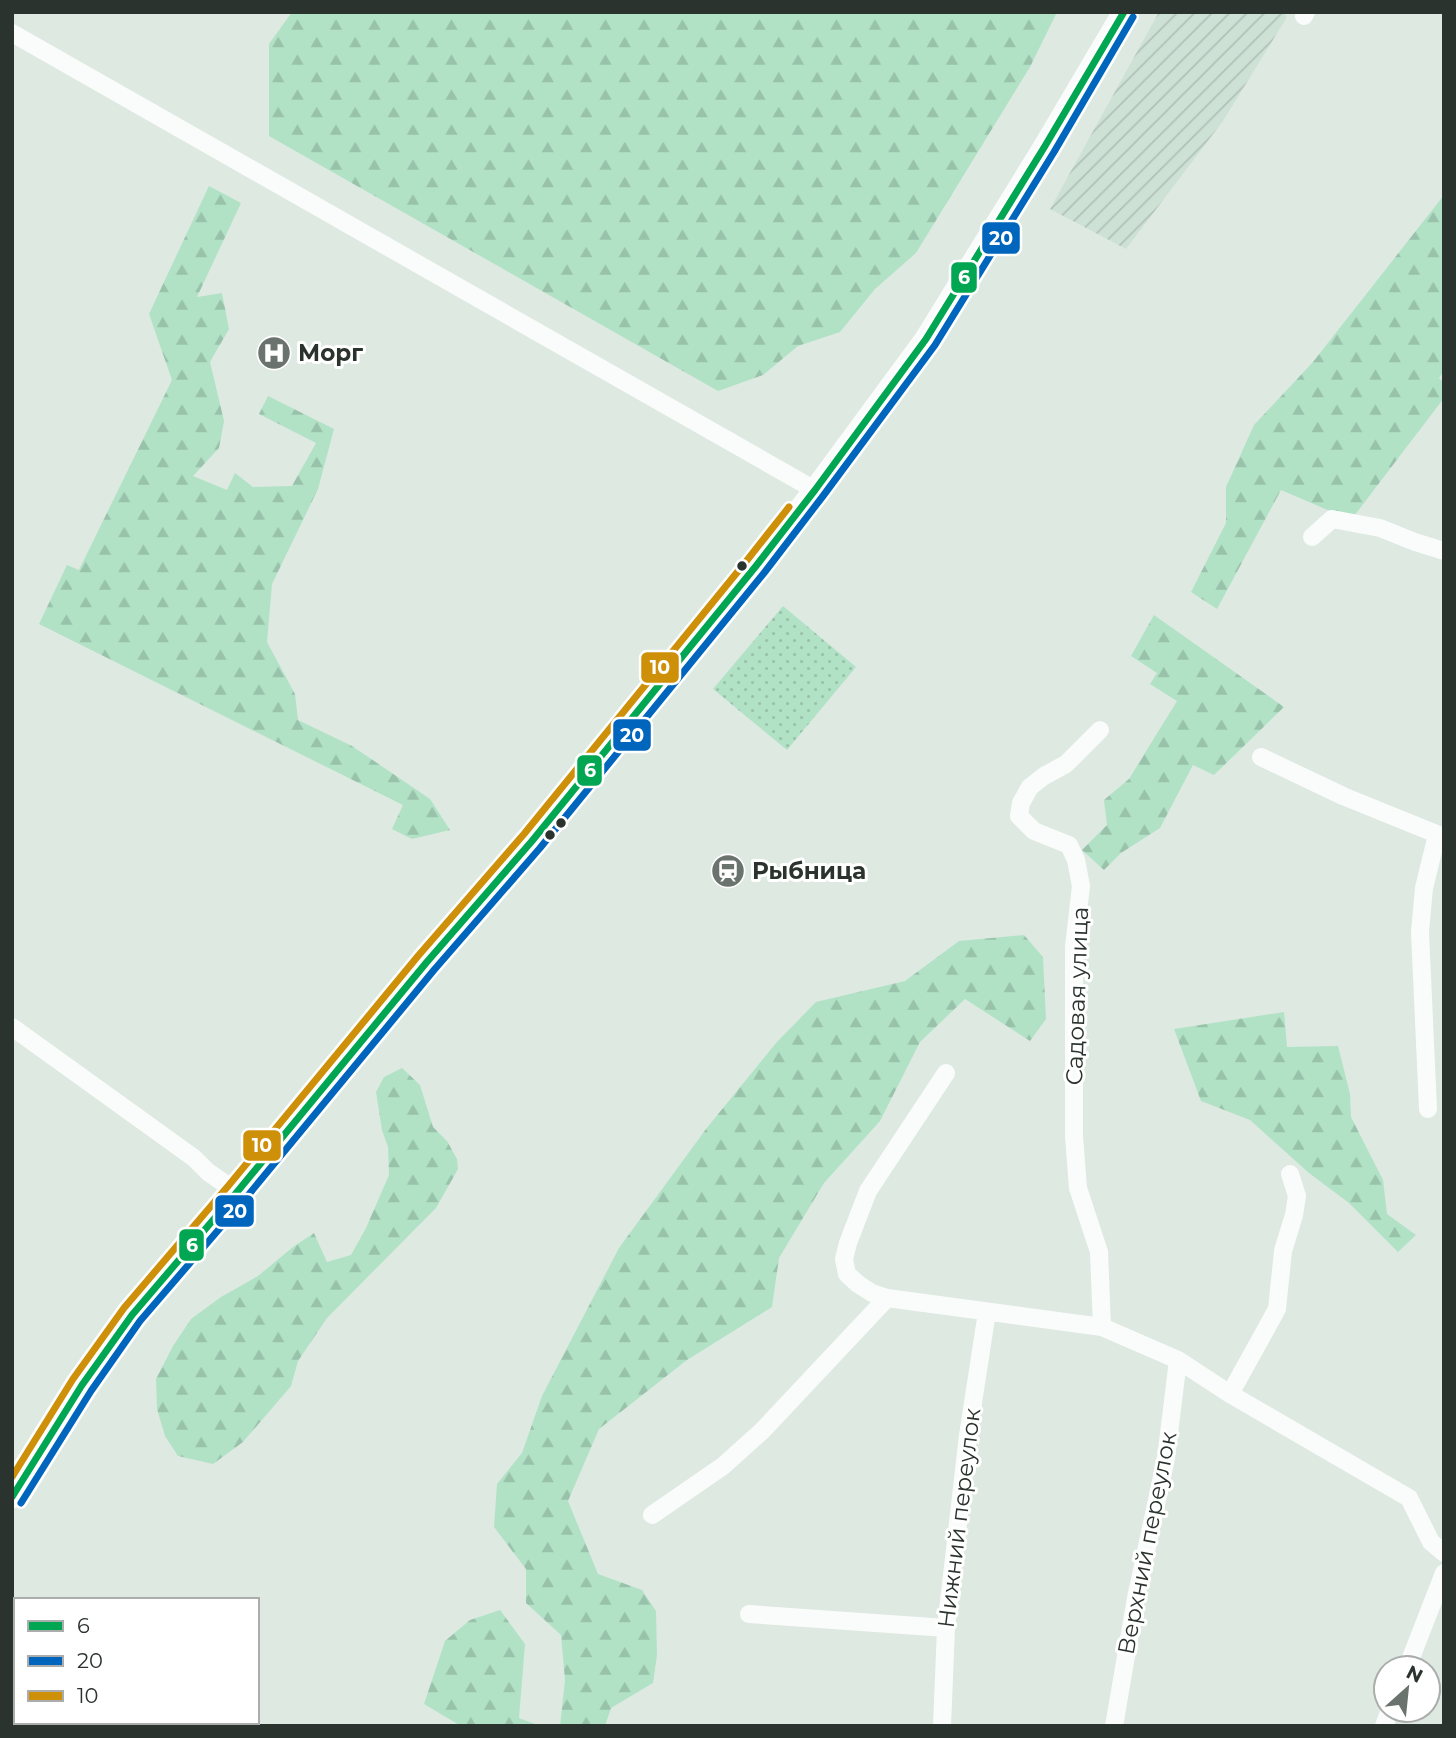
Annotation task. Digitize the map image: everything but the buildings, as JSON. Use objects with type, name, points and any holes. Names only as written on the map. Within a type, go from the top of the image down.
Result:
[{"type":"main road","points":[[12,1497],[82,1385],[132,1315],[426,963],[532,841],[757,566],[815,490],[926,339],[1125,12]]},
{"type":"street","points":[[12,33],[815,490]]},
{"type":"street","points":[[1312,537],[1332,519],[1380,528],[1444,551]]},
{"type":"street","name":"Садовая улица","points":[[1100,730],[1066,764],[1030,787],[1021,803],[1019,816],[1034,831],[1069,845],[1079,873],[1081,886],[1074,947],[1074,1136],[1078,1188],[1099,1252],[1102,1327]]},
{"type":"street","points":[[1261,757],[1343,796],[1441,836],[1424,888],[1420,932],[1428,1109]]},
{"type":"street","points":[[12,1027],[237,1192]]},
{"type":"street","points":[[946,1073],[868,1191],[848,1243],[844,1259],[847,1274],[872,1293],[887,1298],[1102,1327],[1178,1360],[1230,1394],[1409,1498],[1431,1542],[1444,1553]]},
{"type":"street","points":[[1230,1394],[1277,1309],[1283,1251],[1297,1196],[1290,1174]]},
{"type":"street","points":[[652,1516],[723,1466],[762,1431],[887,1298]]},
{"type":"street","name":"Нижний переулок","points":[[942,1726],[946,1628],[968,1435],[987,1312]]},
{"type":"street","name":"Верхний переулок","points":[[1114,1726],[1136,1598],[1166,1458],[1178,1360]]},
{"type":"street","points":[[1412,1654],[1444,1573]]},
{"type":"street","points":[[749,1614],[946,1628]]},
{"type":"shaded area","points":[[1159,12],[1283,12],[1287,17],[1223,121],[1126,249],[1050,209]]},
{"type":"green space","points":[[292,12],[1057,12],[1030,67],[916,253],[875,289],[840,332],[798,346],[763,375],[718,391],[269,136],[269,44]]},
{"type":"green space","points":[[209,186],[241,203],[197,297],[222,293],[229,329],[210,362],[224,421],[219,448],[193,476],[227,490],[235,473],[253,487],[292,486],[316,443],[259,414],[268,396],[334,429],[318,489],[272,584],[267,642],[295,694],[298,720],[352,746],[430,799],[450,830],[412,839],[392,829],[403,805],[39,624],[67,565],[79,570],[172,380],[149,314]]},
{"type":"green space","points":[[1444,195],[1444,371],[1439,378],[1444,383],[1444,398],[1351,520],[1281,490],[1217,609],[1191,592],[1226,523],[1226,487],[1254,425],[1313,362]]},
{"type":"green space","points":[[783,606],[856,667],[787,750],[713,689]]},
{"type":"green space","points":[[1154,615],[1284,707],[1214,775],[1193,765],[1160,828],[1121,853],[1104,870],[1082,850],[1107,825],[1104,800],[1129,779],[1177,701],[1150,684],[1157,673],[1131,656]]},
{"type":"green space","points":[[1024,935],[1043,957],[1046,1019],[1030,1041],[965,999],[920,1042],[880,1121],[824,1183],[779,1258],[772,1307],[687,1360],[599,1429],[568,1501],[598,1574],[642,1590],[656,1611],[657,1655],[653,1683],[611,1708],[605,1726],[560,1726],[565,1680],[561,1635],[526,1603],[526,1569],[494,1527],[497,1484],[522,1453],[542,1396],[619,1248],[706,1129],[776,1043],[816,1002],[905,981],[959,941]]},
{"type":"green space","points":[[1284,1012],[1287,1047],[1338,1046],[1350,1094],[1351,1117],[1383,1180],[1387,1214],[1416,1235],[1398,1252],[1349,1203],[1309,1173],[1250,1120],[1201,1101],[1174,1029]]},
{"type":"green space","points":[[402,1068],[420,1085],[433,1127],[447,1141],[457,1159],[458,1169],[436,1208],[327,1318],[298,1361],[291,1386],[243,1442],[213,1464],[178,1456],[165,1436],[157,1409],[156,1379],[173,1346],[191,1319],[221,1297],[258,1276],[314,1233],[327,1262],[351,1255],[389,1175],[388,1147],[382,1130],[376,1092],[384,1077]]},
{"type":"green space","points":[[500,1610],[525,1644],[519,1718],[540,1726],[461,1726],[424,1704],[445,1641],[470,1620]]},
{"type":"transit line","name":"6","points":[[12,1497],[82,1385],[132,1315],[426,963],[532,841],[815,490],[926,339],[1124,12]]},
{"type":"transit line","name":"20","points":[[21,1503],[91,1391],[140,1321],[245,1199],[434,970],[540,848],[764,573],[823,496],[935,345],[1054,152],[1133,17]]},
{"type":"transit line","name":"10","points":[[12,1477],[73,1379],[124,1308],[418,956],[524,834],[789,507]]},
{"type":"place","name":"Морг","points":[[274,353]]},
{"type":"place","name":"Рыбница","points":[[728,871]]}]
